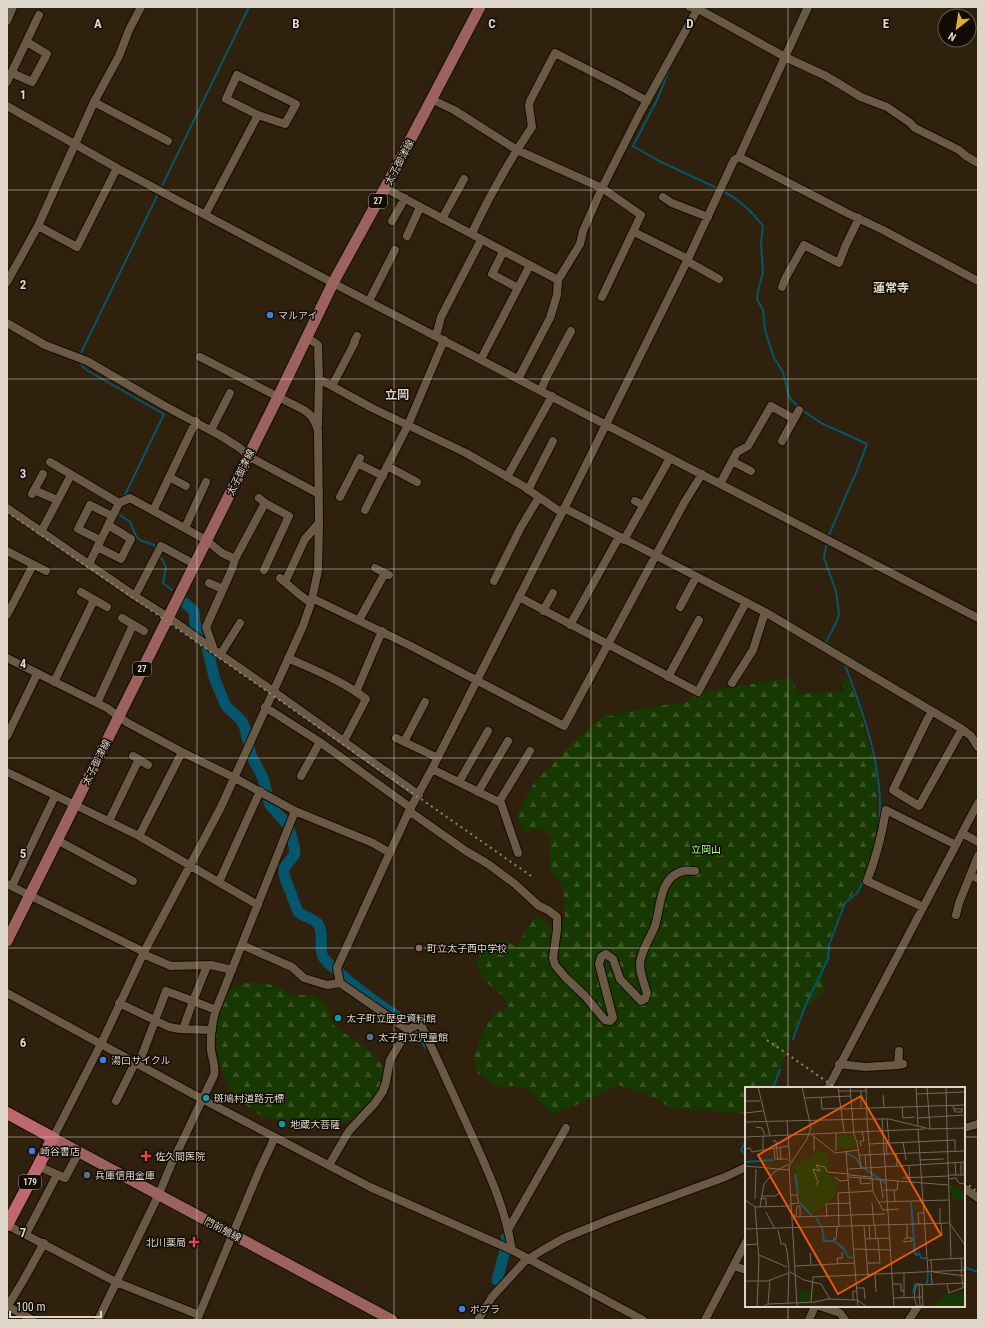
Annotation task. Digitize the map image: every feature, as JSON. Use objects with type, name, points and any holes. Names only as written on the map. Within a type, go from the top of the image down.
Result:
[{"type":"highway","points":[[7,1113],[53,1138]]},
{"type":"highway","name":"179","points":[[7,1225],[53,1138]]},
{"type":"main road","name":"太子御津線","points":[[7,941],[10,927],[29,896],[278,397],[333,283],[385,188],[480,7]]},
{"type":"main road","name":"門前鵤線","points":[[53,1138],[392,1320]]},
{"type":"street","points":[[7,21],[14,7]]},
{"type":"street","points":[[7,282],[38,226],[94,102],[119,56],[129,30],[141,7]]},
{"type":"street","points":[[340,983],[337,968],[410,809],[419,795],[477,681],[688,260],[734,160],[739,157],[808,7]]},
{"type":"street","points":[[518,379],[550,318],[557,294],[558,280],[580,244],[583,231],[602,188],[694,8],[785,57],[826,76],[861,97],[888,107],[915,128],[959,150],[978,163]]},
{"type":"street","points":[[7,82],[39,15]]},
{"type":"street","points":[[12,73],[32,82],[47,54],[27,42]]},
{"type":"street","points":[[472,234],[484,208],[532,127],[529,106],[530,100],[555,53],[647,101]]},
{"type":"street","points":[[237,75],[296,104],[285,124],[258,115],[226,99],[237,75]]},
{"type":"street","points":[[431,99],[454,110],[517,150],[602,188],[641,215],[602,297]]},
{"type":"street","points":[[94,102],[168,141]]},
{"type":"street","points":[[7,106],[117,168],[333,283],[978,618]]},
{"type":"street","points":[[205,215],[258,115]]},
{"type":"street","points":[[739,157],[883,230],[978,281]]},
{"type":"street","points":[[38,226],[77,247],[117,168]]},
{"type":"street","points":[[442,219],[464,179]]},
{"type":"street","points":[[385,188],[558,280]]},
{"type":"street","points":[[392,221],[405,198]]},
{"type":"street","points":[[663,198],[708,217]]},
{"type":"street","points":[[407,236],[420,207]]},
{"type":"street","points":[[782,287],[804,245],[839,263],[859,218]]},
{"type":"street","points":[[634,232],[688,260],[719,279]]},
{"type":"street","points":[[365,510],[408,425],[440,338],[441,317],[481,240]]},
{"type":"street","points":[[369,301],[395,250]]},
{"type":"street","points":[[503,252],[492,274],[518,288]]},
{"type":"street","points":[[481,359],[530,266]]},
{"type":"street","points":[[7,323],[45,345],[87,361],[163,405],[196,421],[240,448],[248,456],[319,494]]},
{"type":"street","points":[[541,390],[571,331]]},
{"type":"street","points":[[332,386],[350,359],[357,336]]},
{"type":"street","points":[[53,1138],[101,1044],[143,953],[235,778],[312,600],[318,571],[319,379],[318,346],[307,338]]},
{"type":"street","points":[[200,357],[308,412],[312,416],[318,430]]},
{"type":"street","points":[[319,379],[466,453],[563,511],[656,556],[765,612],[962,729],[972,736],[978,747]]},
{"type":"street","points":[[211,430],[230,393]]},
{"type":"street","points":[[507,477],[552,396]]},
{"type":"street","points":[[720,484],[737,452],[748,446],[771,406],[794,419]]},
{"type":"street","points":[[782,441],[799,410]]},
{"type":"street","points":[[153,511],[196,421]]},
{"type":"street","points":[[528,490],[544,453],[553,441]]},
{"type":"street","points":[[570,624],[621,539],[643,505],[646,503],[670,458]]},
{"type":"street","points":[[340,497],[359,460],[383,476]]},
{"type":"street","points":[[732,461],[751,471]]},
{"type":"street","points":[[50,462],[118,503]]},
{"type":"street","points":[[387,466],[418,482]]},
{"type":"street","points":[[43,474],[33,492],[56,500]]},
{"type":"street","points":[[319,523],[305,539],[282,580],[300,596],[382,631],[564,726],[684,504],[702,474]]},
{"type":"street","points":[[41,532],[70,475]]},
{"type":"street","points":[[169,477],[183,482]]},
{"type":"street","points":[[185,528],[206,482]]},
{"type":"street","points":[[494,581],[500,563],[512,540],[529,519],[539,497]]},
{"type":"street","points":[[89,564],[118,503],[130,498],[206,540],[222,553],[235,559]]},
{"type":"street","points":[[217,653],[206,627],[262,501],[289,516],[264,570]]},
{"type":"street","points":[[634,501],[643,505]]},
{"type":"street","points":[[108,526],[131,538],[121,559],[78,529],[90,505],[112,516]]},
{"type":"street","points":[[7,509],[168,617],[419,795]]},
{"type":"street","points":[[135,596],[161,546],[194,564]]},
{"type":"street","points":[[7,550],[32,565],[46,571]]},
{"type":"street","points":[[7,615],[32,565]]},
{"type":"street","points":[[359,620],[387,574],[375,568]]},
{"type":"street","points":[[680,607],[696,577]]},
{"type":"street","points":[[209,583],[223,589]]},
{"type":"street","points":[[81,592],[107,607]]},
{"type":"street","points":[[543,611],[553,593]]},
{"type":"street","points":[[519,597],[698,692],[746,602]]},
{"type":"street","points":[[54,682],[94,600]]},
{"type":"street","points":[[732,683],[753,650],[765,612]]},
{"type":"street","points":[[122,618],[144,631]]},
{"type":"street","points":[[668,677],[699,620]]},
{"type":"street","points":[[217,653],[240,623]]},
{"type":"street","points":[[97,703],[133,625]]},
{"type":"street","points":[[356,692],[382,631]]},
{"type":"street","points":[[7,658],[97,703],[128,723],[260,791],[295,811],[373,843],[390,853]]},
{"type":"street","points":[[288,658],[319,672],[366,699],[344,741]]},
{"type":"street","points":[[7,736],[37,674]]},
{"type":"street","points":[[404,742],[425,702]]},
{"type":"street","points":[[265,707],[320,742],[466,851],[488,864],[515,884],[539,906],[548,910],[557,917],[557,930],[552,958],[555,966],[585,996],[605,1020],[610,1021],[613,1018],[599,964],[601,957],[606,954],[613,959],[620,979],[641,1001],[645,999],[647,993],[640,975],[640,961],[642,952],[654,926],[665,886],[673,876],[684,870],[695,872]]},
{"type":"street","points":[[932,711],[892,790],[919,806],[962,729]]},
{"type":"street","points":[[459,782],[477,757],[488,730]]},
{"type":"street","points":[[396,738],[438,758]]},
{"type":"street","points":[[301,776],[320,742]]},
{"type":"street","points":[[478,792],[495,768],[508,744]]},
{"type":"street","points":[[499,802],[517,778],[526,763],[530,751]]},
{"type":"street","points":[[139,836],[182,752]]},
{"type":"street","points":[[109,821],[136,758],[148,764]]},
{"type":"street","points":[[432,769],[501,803],[518,853]]},
{"type":"street","points":[[7,772],[139,836],[258,905]]},
{"type":"street","points":[[219,882],[260,791]]},
{"type":"street","points":[[55,796],[9,885],[171,966],[208,966],[232,970]]},
{"type":"street","points":[[828,1087],[978,803]]},
{"type":"street","points":[[923,907],[867,881],[874,864],[882,834],[886,810],[956,845]]},
{"type":"street","points":[[98,1320],[159,1194],[171,1165],[214,1075],[216,1068],[211,1052],[212,1030],[216,1010],[295,811]]},
{"type":"street","points":[[962,833],[978,842]]},
{"type":"street","points":[[57,840],[133,881]]},
{"type":"street","points":[[956,915],[978,856]]},
{"type":"street","points":[[970,876],[978,879]]},
{"type":"street","points":[[242,945],[292,967],[304,978],[327,985],[340,983],[408,1030]]},
{"type":"street","points":[[183,1029],[208,966]]},
{"type":"street","points":[[116,1101],[144,1050],[166,991],[216,1010]]},
{"type":"street","points":[[7,993],[202,1099],[396,1200],[508,1249],[643,1320]]},
{"type":"street","points":[[119,1003],[169,1027],[212,1030]]},
{"type":"street","points":[[330,1165],[349,1131],[375,1103],[383,1091],[390,1060],[408,1030],[420,1023],[501,1202],[509,1228],[508,1249]]},
{"type":"street","points":[[840,1064],[865,1067],[901,1065],[899,1051]]},
{"type":"street","points":[[965,1128],[978,1124]]},
{"type":"street","points":[[509,1228],[566,1128]]},
{"type":"street","points":[[7,1225],[116,1282],[198,1319],[275,1136]]},
{"type":"street","points":[[38,1166],[65,1178],[79,1152]]},
{"type":"street","points":[[478,1320],[492,1297],[524,1262],[564,1238],[618,1216],[725,1177],[745,1167]]},
{"type":"street","points":[[26,1234],[57,1175]]},
{"type":"street","points":[[965,1189],[978,1198]]},
{"type":"street","points":[[33,1320],[7,1307],[23,1282],[44,1243]]},
{"type":"street","points":[[705,1320],[745,1244]]},
{"type":"street","points":[[734,1266],[745,1270]]},
{"type":"street","points":[[809,1320],[815,1307]]},
{"type":"street","points":[[826,1307],[841,1309],[845,1320]]},
{"type":"street","points":[[908,1320],[917,1307]]},
{"type":"green space","name":"立岡山","points":[[792,678],[798,694],[844,692],[842,681],[848,678],[859,706],[876,769],[878,820],[873,853],[861,884],[843,906],[831,936],[827,964],[823,976],[824,991],[807,1007],[794,1028],[774,1087],[745,1087],[745,1114],[671,1108],[655,1098],[618,1085],[566,1110],[551,1114],[527,1088],[514,1086],[496,1087],[476,1072],[474,1055],[482,1035],[494,1013],[508,1009],[504,997],[485,981],[476,964],[486,944],[503,940],[517,947],[527,928],[537,915],[550,926],[565,922],[563,888],[551,872],[549,849],[552,836],[537,828],[526,834],[517,820],[521,806],[534,783],[582,734],[600,718],[648,707],[688,702],[692,695],[737,686]]},
{"type":"green space","points":[[255,982],[273,985],[293,995],[313,995],[327,1005],[333,1025],[369,1050],[384,1067],[382,1088],[359,1116],[333,1129],[306,1130],[285,1122],[261,1116],[241,1101],[228,1086],[219,1062],[214,1029],[230,989],[242,984]]},
{"type":"waterway","points":[[161,188],[249,7]]},
{"type":"waterway","points":[[671,64],[658,98],[633,146],[659,161],[717,188]]},
{"type":"waterway","points":[[721,190],[734,197],[745,206],[763,226],[761,243],[763,272],[757,299],[763,310],[765,330],[774,358],[783,372],[789,397],[799,408]]},
{"type":"waterway","points":[[80,355],[159,192]]},
{"type":"waterway","points":[[81,361],[82,366],[88,371],[164,414],[123,499]]},
{"type":"waterway","points":[[802,410],[821,423],[867,444],[828,537]]},
{"type":"waterway","points":[[117,513],[130,522],[136,536],[140,540],[154,545],[156,549]]},
{"type":"waterway","points":[[827,541],[824,558],[836,591],[839,614],[826,642],[827,645]]},
{"type":"waterway","points":[[159,554],[166,567],[163,583],[172,590]]},
{"type":"waterway","points":[[185,603],[194,611],[195,625],[204,634],[214,677],[226,706],[241,720],[245,728],[251,755],[263,778],[270,805],[288,825],[295,854],[284,868],[284,875],[298,912],[314,920],[318,924],[321,932],[321,949],[323,957],[328,963],[368,996],[416,1029],[425,1038],[428,1044]]},
{"type":"waterway","points":[[844,662],[865,721],[876,763],[879,784],[879,826]]},
{"type":"waterway","points":[[793,1039],[806,1004],[828,959],[829,945],[845,903],[857,893],[864,880]]},
{"type":"waterway","points":[[773,1087],[780,1070]]},
{"type":"waterway","points":[[745,1142],[741,1150],[745,1154]]},
{"type":"waterway","points":[[497,1280],[507,1243],[506,1238]]},
{"type":"waterway","points":[[965,1267],[978,1272]]},
{"type":"railway","points":[[7,512],[142,604],[534,878]]},
{"type":"railway","points":[[767,1040],[835,1087]]},
{"type":"railway","points":[[965,1183],[978,1192]]},
{"type":"place","name":"マルアイ","points":[[270,315]]},
{"type":"place","name":"町立太子西中学校","points":[[419,948]]},
{"type":"place","name":"太子町立歴史資料館","points":[[338,1018]]},
{"type":"place","name":"太子町立児童館","points":[[370,1037]]},
{"type":"place","name":"湯口サイクル","points":[[103,1060]]},
{"type":"place","name":"斑鳩村道路元標","points":[[206,1098]]},
{"type":"place","name":"地蔵大菩薩","points":[[282,1124]]},
{"type":"place","name":"崎谷書店","points":[[32,1151]]},
{"type":"place","name":"佐久間医院","points":[[146,1156]]},
{"type":"place","name":"兵庫信用金庫","points":[[87,1175]]},
{"type":"place","name":"北川薬局","points":[[194,1242]]},
{"type":"place","name":"ポプラ","points":[[462,1309]]},
{"type":"district","name":"蓮常寺","points":[[891,288]]},
{"type":"district","name":"立岡","points":[[397,395]]}]
